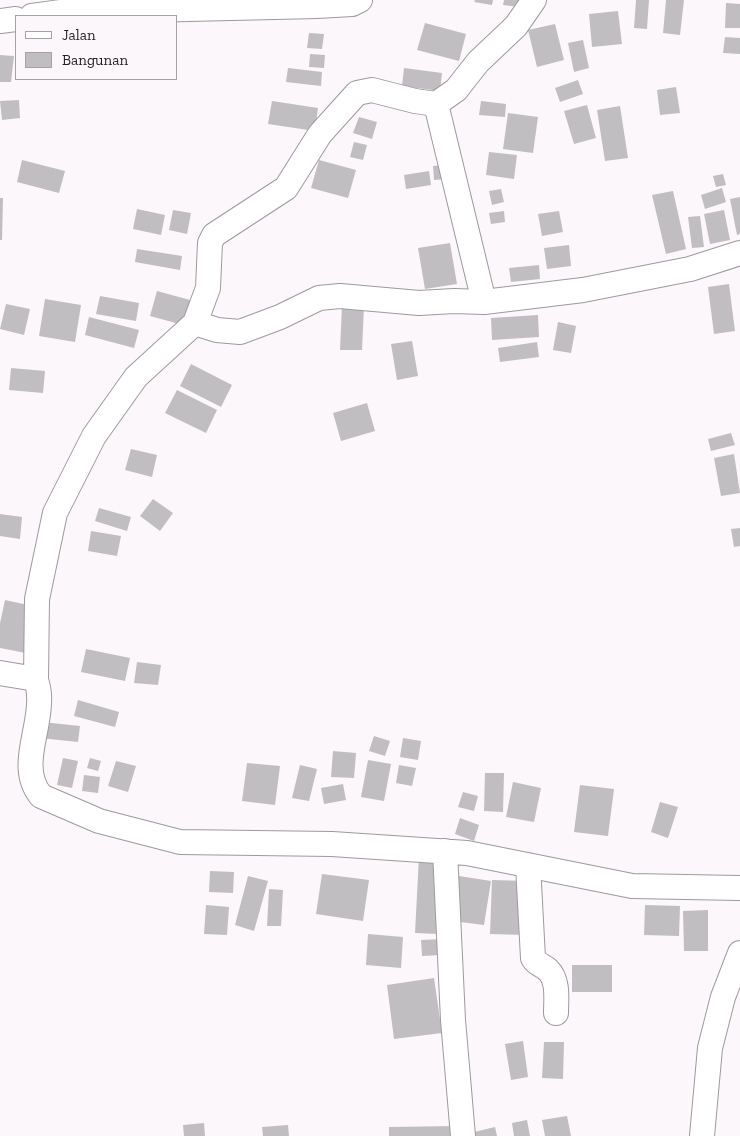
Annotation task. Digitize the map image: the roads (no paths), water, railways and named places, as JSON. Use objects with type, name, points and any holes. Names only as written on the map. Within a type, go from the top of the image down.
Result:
[{"type":"street","points":[[39,15],[61,12],[317,6],[352,4],[360,0]]},
{"type":"street","points":[[534,0],[516,26],[478,62],[456,90],[436,104],[415,101],[372,90],[357,93],[320,134],[286,188],[214,235],[208,254],[208,288],[195,323],[136,377],[94,436],[55,513],[38,599],[36,679],[40,696],[30,772],[35,789],[41,796],[99,821],[180,842],[332,844],[467,853],[632,886],[740,888]]},
{"type":"street","points":[[0,21],[15,19]]},
{"type":"street","points":[[436,104],[484,302]]},
{"type":"street","points":[[195,323],[222,331],[240,332],[280,317],[319,298],[340,296],[419,304],[454,301],[484,302],[583,290],[690,269],[740,253]]},
{"type":"street","points":[[0,673],[36,679]]},
{"type":"street","points":[[445,852],[451,993],[463,1136]]},
{"type":"street","points":[[528,865],[533,958],[548,970],[554,979],[556,1013]]},
{"type":"street","points":[[702,1136],[710,1048],[723,997],[740,953]]}]
